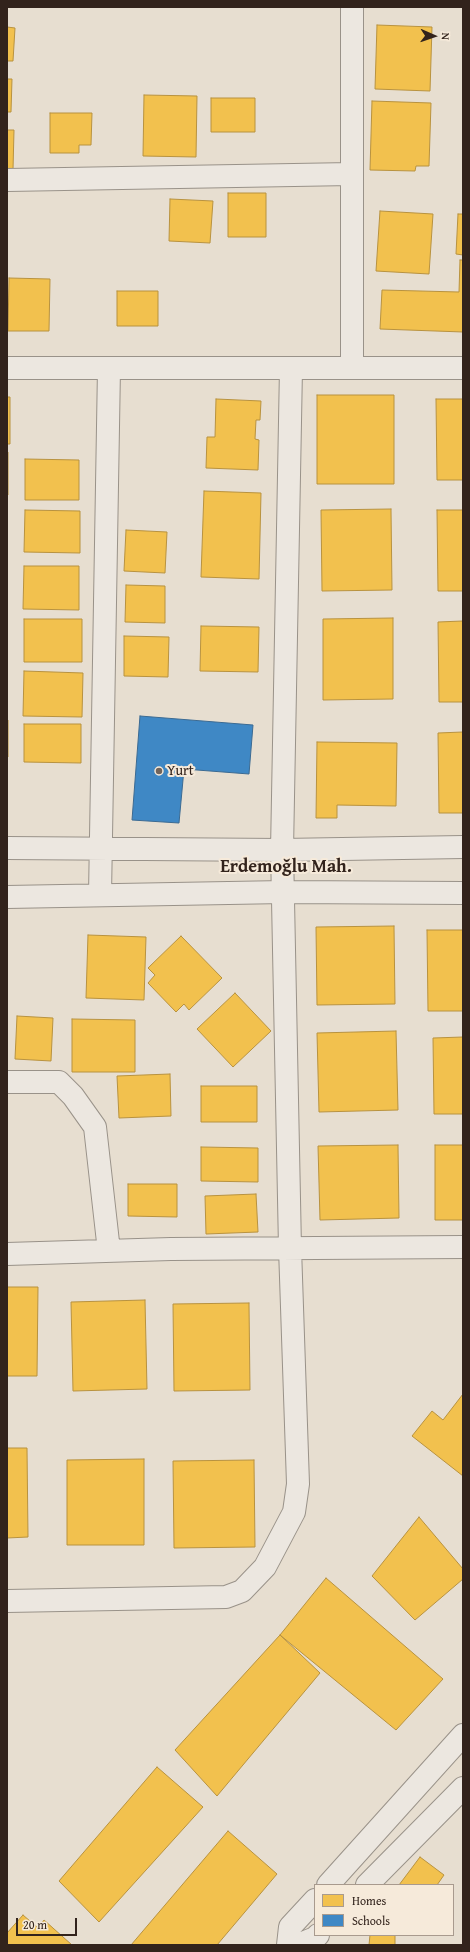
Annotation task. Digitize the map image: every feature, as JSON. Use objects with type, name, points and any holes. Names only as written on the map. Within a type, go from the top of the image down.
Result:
[{"type":"street","points":[[352,7],[352,368]]},
{"type":"street","points":[[7,180],[351,174]]},
{"type":"street","points":[[7,368],[463,368]]},
{"type":"street","points":[[100,896],[109,368]]},
{"type":"street","points":[[7,1601],[226,1597],[242,1591],[265,1567],[294,1512],[298,1484],[290,1248],[282,850],[291,368]]},
{"type":"street","points":[[7,848],[282,850],[463,847]]},
{"type":"street","points":[[7,897],[284,892],[463,893]]},
{"type":"street","points":[[7,1082],[59,1082],[73,1096],[95,1128],[109,1251]]},
{"type":"street","points":[[7,1254],[290,1248],[463,1247]]},
{"type":"street","points":[[329,1884],[463,1736]]},
{"type":"street","points":[[369,1884],[463,1788]]},
{"type":"street","points":[[288,1945],[290,1927],[314,1901]]},
{"type":"street","points":[[298,1945],[317,1936]]},
{"type":"building: Homes","points":[[377,25],[432,27],[430,91],[375,89]]},
{"type":"building: Homes","points":[[7,27],[15,28],[13,61],[7,61]]},
{"type":"building: Homes","points":[[7,79],[12,79],[11,112],[7,112]]},
{"type":"building: Homes","points":[[144,95],[197,96],[196,157],[143,156]]},
{"type":"building: Homes","points":[[211,98],[255,98],[255,132],[211,132]]},
{"type":"building: Homes","points":[[372,101],[431,103],[429,166],[416,166],[415,171],[370,170]]},
{"type":"building: Homes","points":[[50,113],[92,113],[91,145],[79,145],[79,153],[50,153]]},
{"type":"building: Homes","points":[[7,130],[14,130],[13,170],[7,170]]},
{"type":"building: Homes","points":[[228,193],[266,193],[266,237],[228,237]]},
{"type":"building: Homes","points":[[170,199],[213,201],[210,243],[169,241]]},
{"type":"building: Homes","points":[[380,211],[433,214],[429,274],[376,271]]},
{"type":"building: Homes","points":[[458,214],[463,214],[463,255],[456,254]]},
{"type":"building: Homes","points":[[460,260],[463,260],[463,332],[380,329],[382,290],[459,292]]},
{"type":"building: Homes","points":[[9,278],[50,279],[49,331],[8,331]]},
{"type":"building: Homes","points":[[117,291],[158,291],[158,326],[117,326]]},
{"type":"building: Homes","points":[[317,395],[394,395],[394,484],[317,484]]},
{"type":"building: Homes","points":[[7,397],[10,397],[10,444],[7,444]]},
{"type":"building: Homes","points":[[216,399],[261,401],[260,420],[256,420],[255,439],[259,440],[258,470],[206,468],[207,437],[215,437]]},
{"type":"building: Homes","points":[[436,399],[463,399],[463,480],[437,480]]},
{"type":"building: Homes","points":[[8,452],[8,495],[7,495]]},
{"type":"building: Homes","points":[[25,459],[79,460],[79,500],[25,500]]},
{"type":"building: Homes","points":[[204,491],[261,493],[259,579],[201,577]]},
{"type":"building: Homes","points":[[391,509],[392,590],[322,591],[321,510]]},
{"type":"building: Homes","points":[[25,510],[80,511],[80,553],[24,552]]},
{"type":"building: Homes","points":[[437,510],[463,510],[463,591],[438,591]]},
{"type":"building: Homes","points":[[126,530],[167,532],[165,573],[124,571]]},
{"type":"building: Homes","points":[[24,566],[79,566],[79,610],[23,609]]},
{"type":"building: Homes","points":[[126,585],[165,586],[165,623],[125,622]]},
{"type":"building: Homes","points":[[393,618],[393,699],[323,700],[323,619]]},
{"type":"building: Homes","points":[[24,619],[82,619],[82,662],[24,662]]},
{"type":"building: Homes","points":[[463,621],[463,702],[439,702],[438,622]]},
{"type":"building: Homes","points":[[201,626],[259,627],[258,672],[200,671]]},
{"type":"building: Homes","points":[[124,636],[169,637],[168,677],[124,676]]},
{"type":"building: Homes","points":[[24,671],[83,673],[82,717],[23,716]]},
{"type":"building: Homes","points":[[8,720],[8,757],[7,757]]},
{"type":"building: Homes","points":[[24,724],[81,724],[81,763],[24,762]]},
{"type":"building: Homes","points":[[463,732],[463,813],[439,813],[438,733]]},
{"type":"building: Homes","points":[[317,742],[397,743],[396,806],[337,805],[337,818],[316,818]]},
{"type":"building: Homes","points":[[394,926],[395,1004],[317,1005],[316,927]]},
{"type":"building: Homes","points":[[427,930],[463,930],[463,1011],[428,1011]]},
{"type":"building: Homes","points":[[88,935],[146,937],[144,1000],[86,998]]},
{"type":"building: Homes","points":[[181,936],[222,978],[189,1010],[184,1004],[176,1012],[148,983],[155,975],[148,968]]},
{"type":"building: Homes","points":[[235,993],[271,1031],[233,1067],[197,1029]]},
{"type":"building: Homes","points":[[17,1016],[53,1018],[51,1061],[15,1059]]},
{"type":"building: Homes","points":[[72,1019],[135,1020],[135,1072],[72,1072]]},
{"type":"building: Homes","points":[[396,1031],[398,1110],[319,1112],[317,1033]]},
{"type":"building: Homes","points":[[463,1037],[463,1114],[434,1114],[433,1038]]},
{"type":"building: Homes","points":[[170,1074],[171,1116],[119,1118],[117,1076]]},
{"type":"building: Homes","points":[[201,1086],[257,1086],[257,1122],[201,1122]]},
{"type":"building: Homes","points":[[398,1145],[399,1218],[320,1220],[318,1146]]},
{"type":"building: Homes","points":[[435,1145],[463,1145],[463,1220],[435,1220]]},
{"type":"building: Homes","points":[[201,1147],[258,1148],[258,1182],[201,1181]]},
{"type":"building: Homes","points":[[128,1184],[177,1184],[177,1217],[128,1216]]},
{"type":"building: Homes","points":[[256,1194],[258,1232],[206,1234],[205,1196]]},
{"type":"building: Homes","points":[[7,1287],[38,1287],[37,1376],[7,1376]]},
{"type":"building: Homes","points":[[145,1300],[147,1389],[73,1391],[71,1302]]},
{"type":"building: Homes","points":[[249,1303],[250,1390],[174,1391],[173,1304]]},
{"type":"building: Homes","points":[[463,1394],[463,1476],[412,1436],[432,1411],[443,1420]]},
{"type":"building: Homes","points":[[7,1448],[27,1448],[28,1537],[7,1538]]},
{"type":"building: Homes","points":[[144,1459],[144,1545],[67,1545],[67,1460]]},
{"type":"building: Homes","points":[[254,1460],[255,1547],[174,1548],[173,1461]]},
{"type":"building: Homes","points":[[419,1517],[463,1569],[463,1579],[415,1620],[372,1576]]},
{"type":"building: Homes","points":[[326,1578],[443,1679],[396,1730],[280,1635]]},
{"type":"building: Homes","points":[[280,1635],[320,1673],[217,1796],[175,1750]]},
{"type":"building: Homes","points":[[157,1767],[203,1807],[99,1922],[59,1881]]},
{"type":"building: Homes","points":[[228,1831],[277,1874],[217,1945],[131,1945]]},
{"type":"building: Homes","points":[[420,1857],[444,1875],[438,1884],[400,1884]]},
{"type":"building: Homes","points":[[23,1915],[38,1928],[44,1920],[72,1945],[7,1945],[7,1933]]},
{"type":"building: Homes","points":[[370,1936],[395,1936],[395,1945],[369,1945]]},
{"type":"building: Schools","name":"Yurt","points":[[140,716],[253,725],[249,774],[184,769],[179,823],[132,820]]},
{"type":"place","name":"Yurt","points":[[159,771]]},
{"type":"district","name":"Erdemoğlu Mah.","points":[[286,867]]}]
